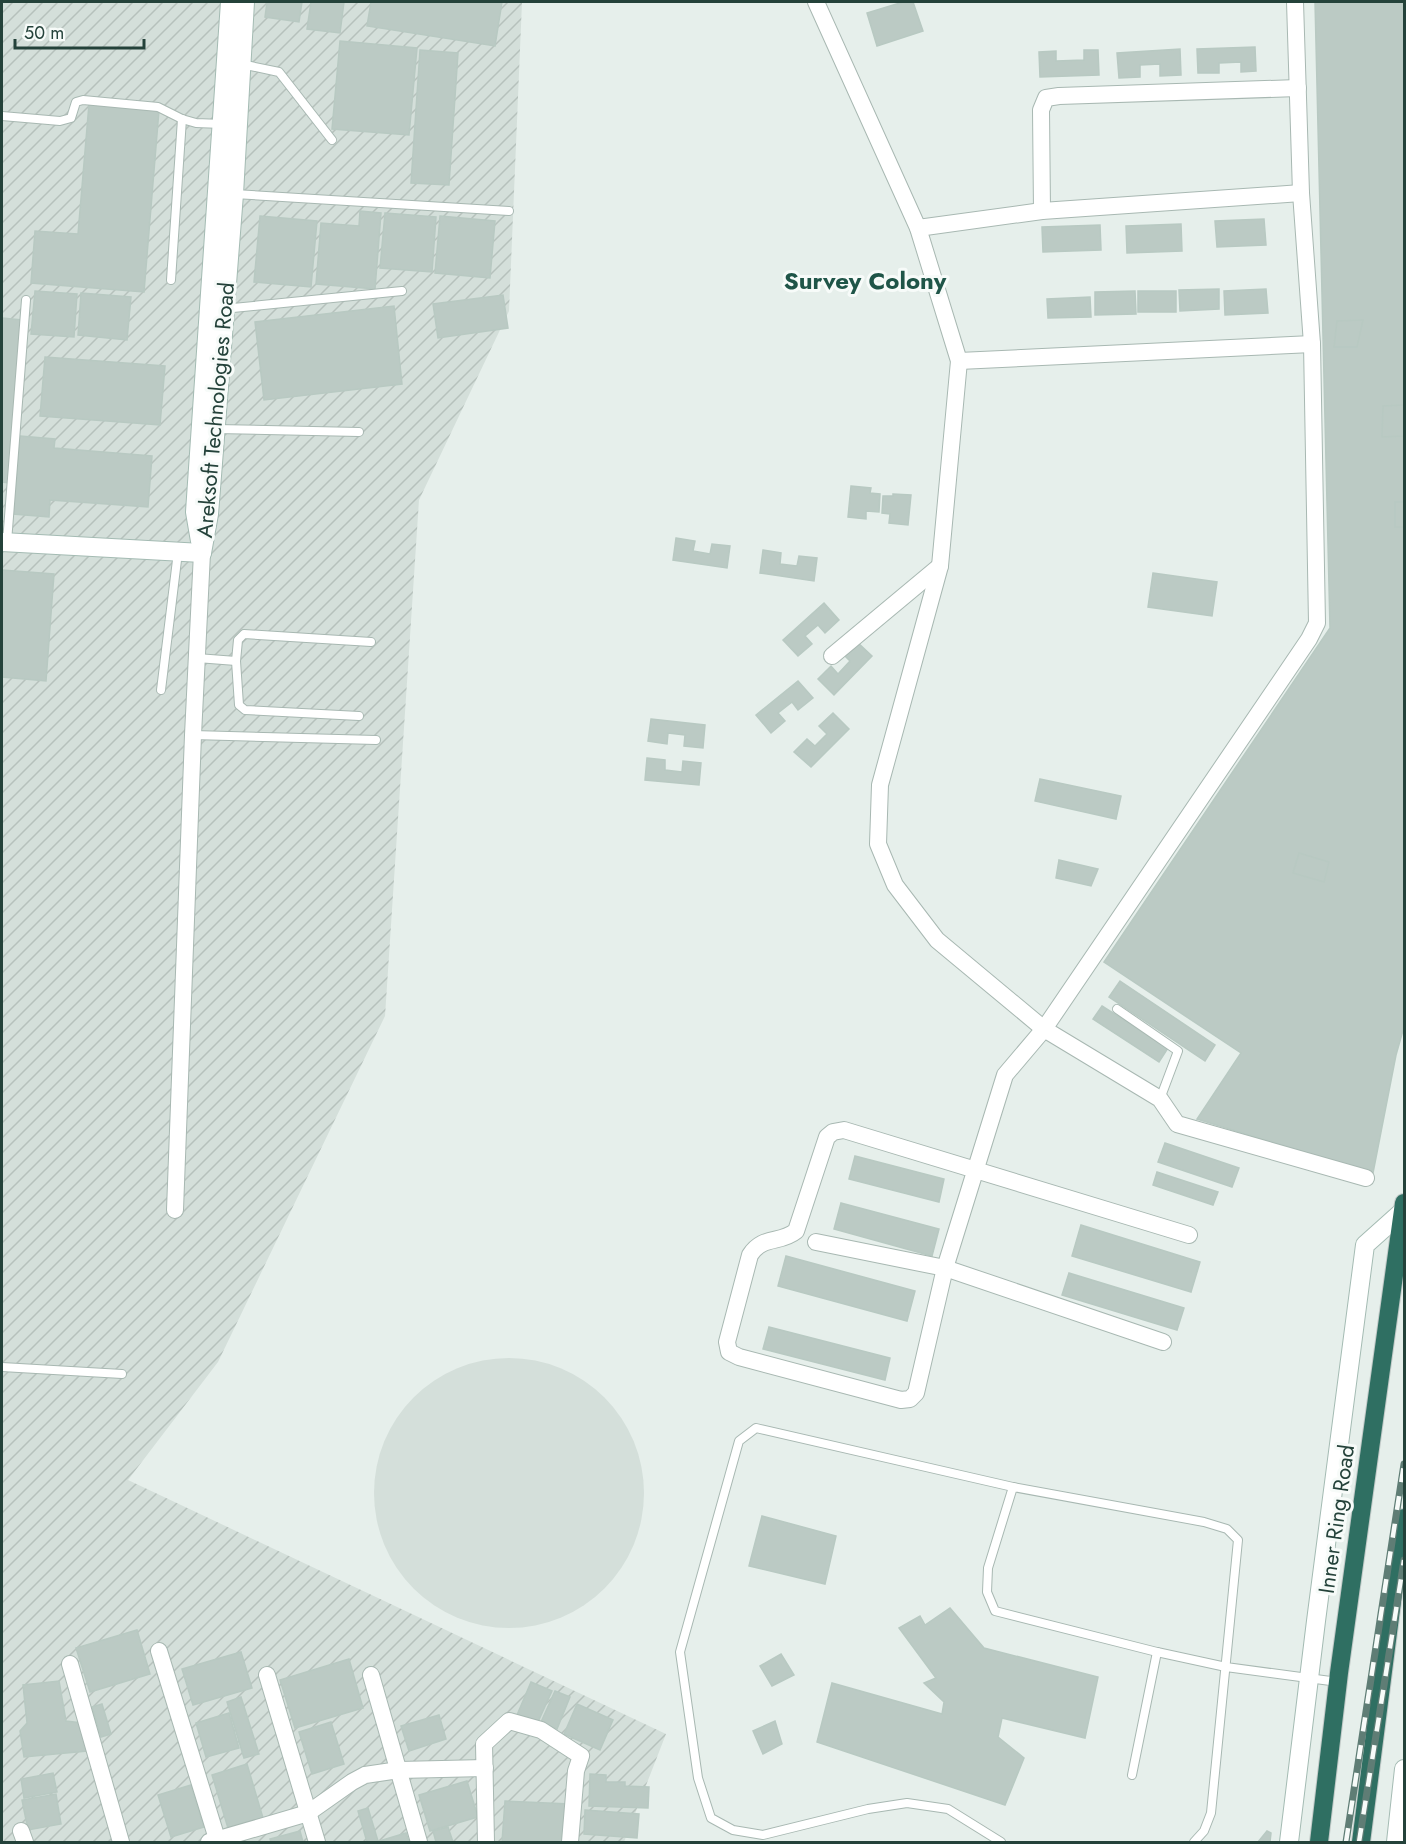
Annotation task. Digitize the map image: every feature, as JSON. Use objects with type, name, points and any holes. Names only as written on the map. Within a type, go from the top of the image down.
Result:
[{"type":"highway","name":"Inner Ring Road","points":[[1319,1842],[1338,1682],[1404,1207]]},
{"type":"highway","points":[[1361,1842],[1402,1548],[1404,1518]]},
{"type":"street","name":"Areksoft Technologies Road","points":[[202,553],[195,512],[217,309],[230,124],[233,64],[230,2]]},
{"type":"street","name":"Areksoft Technologies Road","points":[[233,64],[245,2]]},
{"type":"street","points":[[816,2],[918,228],[959,361],[940,566],[880,785],[878,844],[895,885],[937,940],[1044,1029],[1160,1099],[1177,1124],[1366,1178]]},
{"type":"street","points":[[1189,1235],[975,1169],[844,1130],[833,1132],[827,1137],[796,1231],[791,1235],[764,1242],[754,1248],[750,1255],[727,1342],[729,1352],[739,1357],[901,1400],[910,1399],[916,1393],[945,1268],[975,1169],[1005,1075],[1044,1029],[1309,639],[1317,623],[1312,344],[1301,193],[1295,2]]},
{"type":"street","points":[[1042,211],[1041,110],[1046,98],[1298,88]]},
{"type":"street","name":"Areksoft Technologies Road","points":[[202,553],[209,514],[215,429],[217,309],[234,194],[230,124]]},
{"type":"street","points":[[918,228],[1042,211],[1301,193]]},
{"type":"street","points":[[959,361],[1312,344]]},
{"type":"street","points":[[4,542],[202,553],[175,1210]]},
{"type":"street","points":[[832,656],[940,566]]},
{"type":"street","points":[[1289,1842],[1365,1245],[1404,1207]]},
{"type":"street","points":[[816,1242],[945,1268],[1163,1342]]},
{"type":"street","points":[[159,1650],[215,1842],[308,1813],[365,1775],[399,1770],[485,1768]]},
{"type":"street","points":[[70,1664],[121,1842]]},
{"type":"street","points":[[267,1675],[317,1842]]},
{"type":"street","points":[[371,1675],[418,1842]]},
{"type":"street","points":[[486,1842],[484,1744],[509,1721],[541,1730],[581,1756],[576,1771],[570,1842]]},
{"type":"street","points":[[1396,1842],[1404,1769]]},
{"type":"lane","points":[[233,64],[279,72],[332,140]]},
{"type":"lane","points":[[2,116],[60,121],[71,118],[76,102],[83,100],[158,107],[196,123],[230,124]]},
{"type":"lane","points":[[171,279],[182,119]]},
{"type":"lane","points":[[234,194],[509,211]]},
{"type":"lane","points":[[217,309],[402,291]]},
{"type":"lane","points":[[4,542],[26,300]]},
{"type":"lane","points":[[215,429],[359,432]]},
{"type":"lane","points":[[161,690],[178,552]]},
{"type":"lane","points":[[358,716],[245,710],[238,705],[236,661],[238,640],[244,634],[371,642]]},
{"type":"lane","points":[[196,658],[236,661]]},
{"type":"lane","points":[[193,735],[376,740]]},
{"type":"lane","points":[[1117,1009],[1178,1051],[1160,1099]]},
{"type":"lane","points":[[2,1367],[122,1374]]},
{"type":"lane","points":[[1001,1842],[948,1809],[907,1803],[868,1809],[763,1835],[733,1830],[711,1818],[698,1778],[680,1652],[739,1441],[756,1428],[1013,1487],[1227,1528],[1238,1540],[1211,1813],[1204,1831],[1194,1842]]},
{"type":"lane","points":[[1013,1487],[988,1568],[987,1592],[995,1611],[1226,1667],[1338,1682]]},
{"type":"lane","points":[[1131,1775],[1157,1652]]},
{"type":"shaded area","points":[[2,2],[522,2],[509,311],[419,500],[385,1016],[218,1362],[128,1480],[666,1734],[624,1842],[2,1842]]},
{"type":"shaded area","points":[[509,1358],[535,1361],[561,1368],[595,1389],[613,1407],[634,1441],[641,1467],[644,1493],[641,1519],[634,1545],[613,1579],[595,1597],[561,1618],[535,1625],[509,1628],[483,1625],[457,1618],[423,1597],[405,1579],[384,1545],[377,1519],[374,1493],[377,1467],[384,1441],[405,1407],[423,1389],[457,1368],[483,1361]]},
{"type":"building","points":[[267,2],[302,2],[299,22],[265,17]]},
{"type":"building","points":[[311,2],[344,2],[340,33],[307,29]]},
{"type":"building","points":[[371,2],[502,2],[495,46],[367,26]]},
{"type":"building","points":[[903,2],[913,2],[923,31],[877,46],[867,13]]},
{"type":"building","points":[[1315,2],[1404,2],[1404,1027],[1396,1055],[1373,1173],[1197,1119],[1241,1053],[1104,962],[1330,628]]},
{"type":"building","points":[[340,41],[417,48],[409,135],[332,129]]},
{"type":"building","points":[[1255,47],[1256,71],[1241,72],[1241,62],[1219,63],[1219,73],[1198,73],[1197,49]]},
{"type":"building","points":[[1180,49],[1181,75],[1160,76],[1160,64],[1140,65],[1140,77],[1119,78],[1117,53]]},
{"type":"building","points":[[420,50],[458,53],[449,185],[411,183]]},
{"type":"building","points":[[1084,50],[1098,50],[1099,75],[1040,77],[1039,52],[1056,51],[1056,61],[1084,60]]},
{"type":"building","points":[[89,104],[159,110],[144,292],[31,283],[35,231],[78,234]]},
{"type":"building","points":[[360,211],[381,213],[375,289],[316,284],[321,223],[359,226]]},
{"type":"building","points":[[385,213],[436,217],[432,272],[380,268]]},
{"type":"building","points":[[260,216],[317,221],[311,287],[254,282]]},
{"type":"building","points":[[440,216],[495,221],[490,278],[435,273]]},
{"type":"building","points":[[1264,219],[1266,245],[1217,247],[1215,221]]},
{"type":"building","points":[[1181,224],[1182,251],[1127,253],[1126,226]]},
{"type":"building","points":[[1100,225],[1101,250],[1043,252],[1042,227]]},
{"type":"building","points":[[1219,289],[1219,309],[1180,311],[1179,290]]},
{"type":"building","points":[[1266,289],[1268,313],[1225,315],[1224,291]]},
{"type":"building","points":[[35,291],[77,294],[74,337],[31,334]]},
{"type":"building","points":[[1135,291],[1136,314],[1095,315],[1095,292]]},
{"type":"building","points":[[1138,291],[1176,291],[1176,312],[1138,312]]},
{"type":"building","points":[[81,293],[131,297],[127,340],[78,335]]},
{"type":"building","points":[[503,295],[508,328],[438,338],[433,304]]},
{"type":"building","points":[[1090,297],[1091,317],[1048,318],[1047,299]]},
{"type":"building","points":[[394,306],[402,384],[264,400],[255,322]]},
{"type":"building","points":[[2,318],[22,320],[9,483],[2,482]]},
{"type":"building","points":[[1363,320],[1357,347],[1334,347],[1337,321]]},
{"type":"building","points":[[45,357],[165,366],[160,425],[40,416]]},
{"type":"building","points":[[1404,405],[1404,436],[1382,437],[1383,406]]},
{"type":"building","points":[[20,436],[55,439],[54,448],[152,456],[148,507],[50,500],[49,517],[13,514]]},
{"type":"building","points":[[851,486],[871,488],[870,493],[880,494],[879,512],[866,511],[866,519],[848,517]]},
{"type":"building","points":[[893,494],[911,495],[908,525],[889,523],[890,514],[882,513],[883,496],[893,496]]},
{"type":"building","points":[[1395,502],[1404,502],[1404,527],[1395,527]]},
{"type":"building","points":[[676,538],[695,541],[693,551],[710,554],[712,544],[730,546],[727,568],[673,560]]},
{"type":"building","points":[[763,550],[781,553],[780,564],[797,566],[799,556],[817,558],[814,581],[760,573]]},
{"type":"building","points":[[2,570],[54,574],[46,681],[2,677]]},
{"type":"building","points":[[1153,573],[1217,582],[1212,616],[1148,607]]},
{"type":"building","points":[[824,603],[839,620],[825,633],[818,625],[805,636],[812,644],[798,656],[783,640]]},
{"type":"building","points":[[856,641],[872,656],[834,695],[818,679],[831,666],[838,674],[850,661],[843,654]]},
{"type":"building","points":[[798,681],[813,698],[798,710],[792,702],[778,713],[785,721],[771,733],[756,715]]},
{"type":"building","points":[[833,713],[849,729],[811,767],[794,752],[807,739],[815,746],[827,734],[819,726]]},
{"type":"building","points":[[651,719],[705,725],[703,748],[684,746],[685,735],[668,733],[667,744],[648,741]]},
{"type":"building","points":[[647,758],[665,760],[665,770],[682,772],[683,761],[701,763],[699,785],[645,780]]},
{"type":"building","points":[[1040,779],[1121,796],[1116,819],[1035,801]]},
{"type":"building","points":[[1299,853],[1329,862],[1324,882],[1293,873]]},
{"type":"building","points":[[1059,860],[1098,869],[1091,886],[1056,878]]},
{"type":"building","points":[[1120,981],[1215,1045],[1205,1061],[1109,997]]},
{"type":"building","points":[[1102,1006],[1168,1048],[1159,1062],[1093,1019]]},
{"type":"building","points":[[1165,1143],[1239,1168],[1232,1187],[1158,1162]]},
{"type":"building","points":[[855,1156],[944,1179],[939,1202],[849,1179]]},
{"type":"building","points":[[1157,1172],[1218,1192],[1213,1205],[1153,1185]]},
{"type":"building","points":[[841,1203],[939,1229],[932,1256],[834,1229]]},
{"type":"building","points":[[1081,1225],[1200,1262],[1191,1292],[1072,1256]]},
{"type":"building","points":[[786,1256],[915,1291],[907,1321],[778,1286]]},
{"type":"building","points":[[1069,1273],[1184,1308],[1177,1330],[1062,1295]]},
{"type":"building","points":[[769,1327],[890,1358],[885,1380],[763,1349]]},
{"type":"building","points":[[762,1516],[836,1536],[825,1584],[749,1566]]},
{"type":"building","points":[[950,1608],[984,1648],[1098,1677],[1085,1738],[1002,1718],[998,1737],[1024,1758],[1005,1805],[817,1742],[832,1683],[942,1714],[944,1702],[924,1683],[936,1678],[899,1628],[920,1616],[925,1625]]},
{"type":"building","points":[[137,1630],[150,1674],[90,1692],[76,1648]]},
{"type":"building","points":[[241,1652],[252,1688],[193,1705],[182,1669]]},
{"type":"building","points":[[781,1654],[794,1675],[772,1686],[760,1666]]},
{"type":"building","points":[[349,1659],[363,1708],[295,1728],[280,1680]]},
{"type":"building","points":[[59,1681],[66,1721],[82,1723],[87,1751],[24,1757],[20,1731],[27,1723],[23,1685]]},
{"type":"building","points":[[531,1682],[552,1691],[537,1724],[517,1715]]},
{"type":"building","points":[[555,1691],[570,1697],[557,1729],[541,1722]]},
{"type":"building","points":[[241,1697],[259,1754],[244,1758],[227,1702]]},
{"type":"building","points":[[102,1704],[111,1734],[101,1737],[92,1707]]},
{"type":"building","points":[[577,1704],[613,1720],[600,1750],[564,1734]]},
{"type":"building","points":[[229,1713],[239,1748],[206,1757],[196,1723]]},
{"type":"building","points":[[439,1715],[446,1739],[409,1751],[401,1726]]},
{"type":"building","points":[[775,1721],[782,1744],[763,1754],[753,1731]]},
{"type":"building","points":[[331,1722],[344,1764],[312,1774],[299,1732]]},
{"type":"building","points":[[247,1764],[263,1818],[228,1828],[212,1775]]},
{"type":"building","points":[[53,1773],[57,1792],[24,1798],[21,1779]]},
{"type":"building","points":[[590,1774],[606,1775],[606,1782],[625,1782],[625,1786],[649,1787],[648,1808],[589,1806]]},
{"type":"building","points":[[467,1781],[478,1817],[430,1831],[419,1795]]},
{"type":"building","points":[[191,1785],[204,1827],[171,1837],[158,1795]]},
{"type":"building","points":[[56,1794],[61,1824],[28,1830],[22,1800]]},
{"type":"building","points":[[505,1801],[570,1804],[567,1842],[502,1842]]},
{"type":"building","points":[[368,1808],[378,1841],[375,1842],[367,1842],[358,1811]]},
{"type":"building","points":[[585,1810],[639,1814],[637,1838],[584,1834]]},
{"type":"building","points":[[448,1827],[453,1842],[436,1842],[433,1831]]},
{"type":"building","points":[[300,1831],[303,1842],[271,1842],[270,1839]]},
{"type":"building","points":[[1267,1831],[1271,1833],[1270,1842],[1258,1842]]},
{"type":"building","points":[[406,1833],[409,1842],[376,1842]]},
{"type":"railway","points":[[1346,1842],[1404,1464]]},
{"type":"railway","points":[[1359,1842],[1404,1560]]},
{"type":"district","name":"Survey Colony","points":[[865,280]]}]
